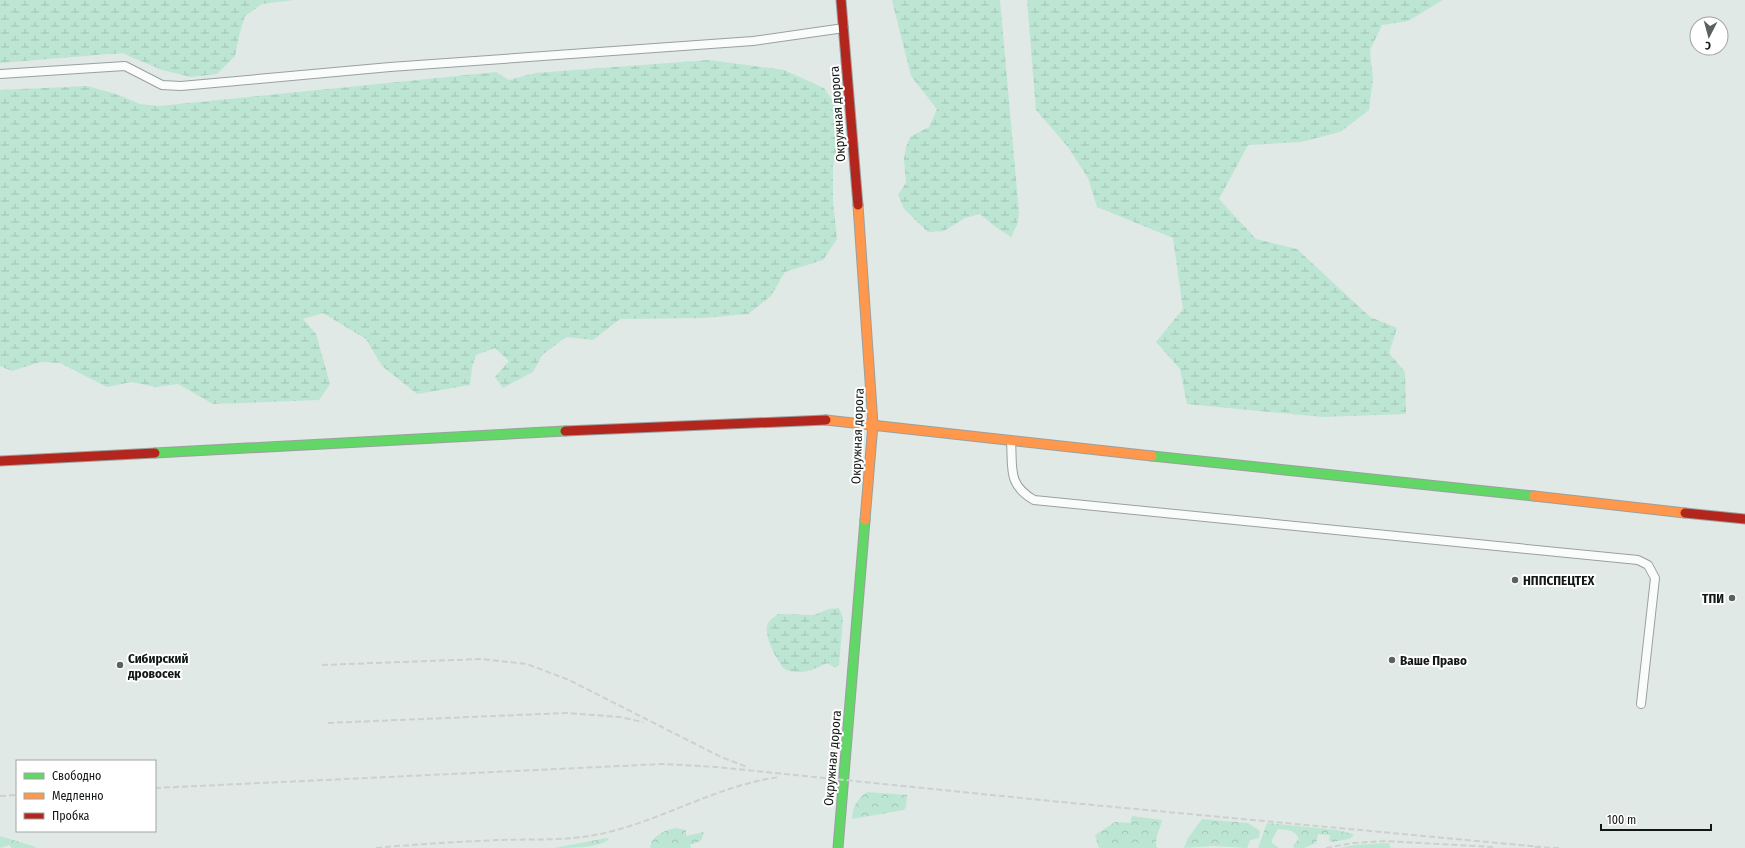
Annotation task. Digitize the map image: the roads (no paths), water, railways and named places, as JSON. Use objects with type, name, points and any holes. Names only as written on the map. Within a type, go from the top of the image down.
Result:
[{"type":"street","name":"Окружная дорога","points":[[838,848],[873,424],[863,260],[841,0]]},
{"type":"street","points":[[0,74],[125,66],[138,71],[162,85],[180,86],[398,66],[753,41],[844,28]]},
{"type":"street","points":[[0,461],[800,420],[832,420],[1011,441],[1745,519]]},
{"type":"street","points":[[1011,441],[1014,482],[1022,492],[1034,500],[1638,560],[1648,565],[1655,578],[1641,704]]},
{"type":"railway","points":[[322,665],[481,659],[527,664],[569,680],[721,757],[747,767]]},
{"type":"railway","points":[[328,723],[567,713],[620,717],[643,722]]},
{"type":"railway","points":[[156,788],[663,764],[716,767],[1061,802],[1541,847]]},
{"type":"railway","points":[[376,848],[498,840],[559,839],[595,835],[642,822],[733,788],[756,781],[780,777]]},
{"type":"railway","points":[[0,796],[16,795]]},
{"type":"railway","points":[[1326,848],[1353,843],[1386,841],[1493,847]]},
{"type":"railway","points":[[1535,847],[1559,848]]},
{"type":"place","name":"НППСПЕЦТЕХ","points":[[1515,580]]},
{"type":"place","name":"ТПИ","points":[[1732,598]]},
{"type":"place","name":"Ваше Право","points":[[1392,660]]},
{"type":"place","name":"Сибирский дровосек","points":[[120,665]]}]
